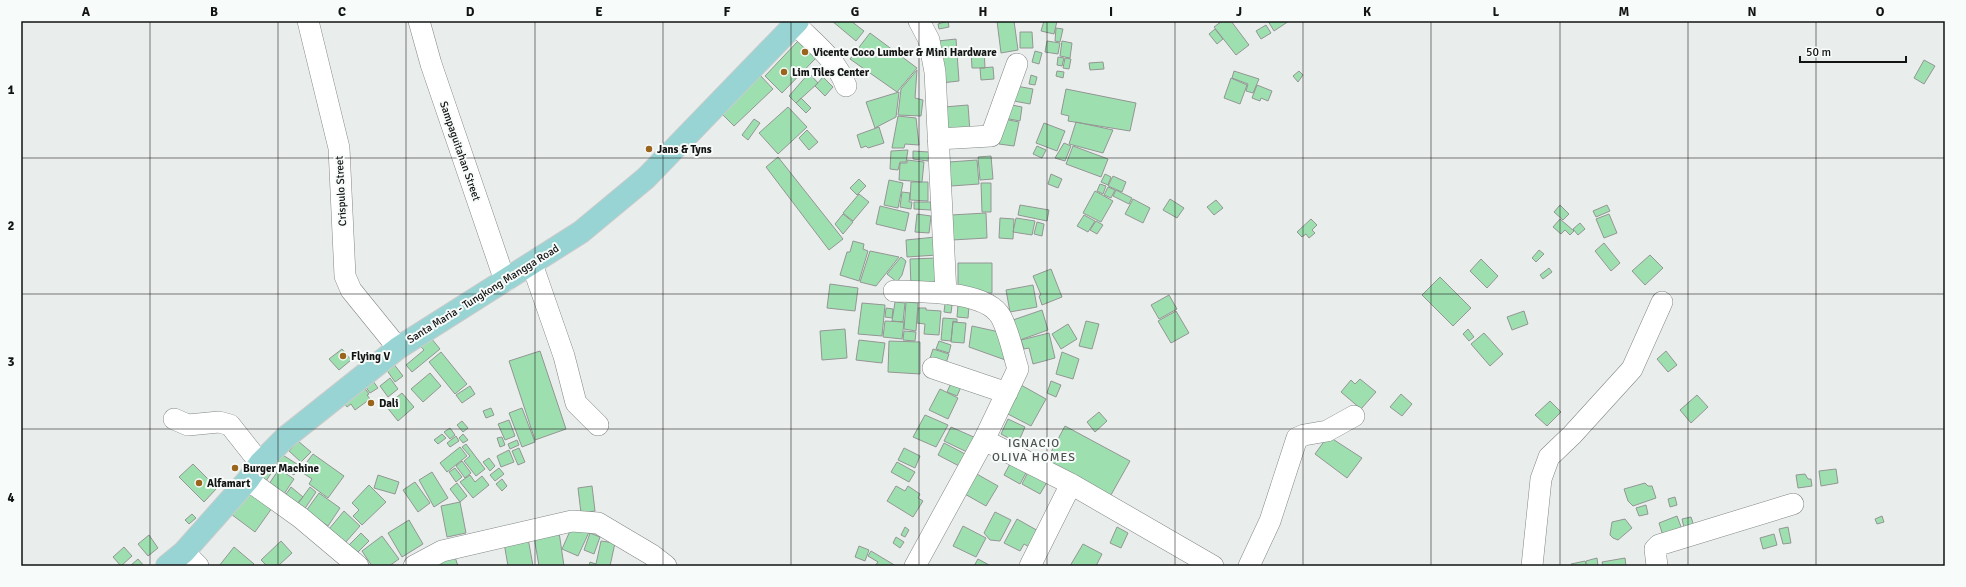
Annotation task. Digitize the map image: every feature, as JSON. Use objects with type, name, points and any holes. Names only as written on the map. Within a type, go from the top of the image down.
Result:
[{"type":"main road","name":"Santa Maria - Tungkong Mangga Road","points":[[167,566],[191,559],[254,472],[285,438],[398,348],[581,232],[646,178],[796,22]]},
{"type":"street","name":"Crispulo Street","points":[[308,21],[339,148],[345,276],[351,290],[398,348]]},
{"type":"street","name":"Sampaguitahan Street","points":[[419,21],[430,64],[505,281]]},
{"type":"street","points":[[919,21],[929,40],[935,72],[946,294]]},
{"type":"street","points":[[796,22],[840,71],[846,86]]},
{"type":"street","points":[[938,139],[992,136],[1017,64]]},
{"type":"street","points":[[532,264],[564,356],[576,403],[598,425]]},
{"type":"street","points":[[894,291],[946,294],[979,300],[991,306],[1001,316],[1018,369],[984,440],[915,566]]},
{"type":"street","points":[[1532,566],[1541,479],[1549,457],[1632,370],[1662,302]]},
{"type":"street","points":[[933,368],[1007,393]]},
{"type":"street","points":[[1249,566],[1270,521],[1297,438],[1304,435],[1327,431],[1354,416]]},
{"type":"street","points":[[174,419],[188,425],[219,422],[230,426],[254,472],[301,518],[358,566]]},
{"type":"street","points":[[984,440],[1071,484],[1213,566]]},
{"type":"street","points":[[1030,566],[1071,484]]},
{"type":"street","points":[[1657,566],[1655,549],[1659,545],[1793,504]]},
{"type":"street","points":[[414,566],[442,551],[572,521],[598,523],[652,555],[666,566]]},
{"type":"building","points":[[832,21],[851,21],[864,31],[856,41]]},
{"type":"building","points":[[948,21],[949,27],[939,29],[938,24]]},
{"type":"building","points":[[997,21],[1014,21],[1018,50],[1001,53]]},
{"type":"building","points":[[1044,21],[1057,21],[1054,34],[1041,31]]},
{"type":"building","points":[[1222,21],[1231,21],[1249,45],[1236,55],[1214,27]]},
{"type":"building","points":[[1268,21],[1289,21],[1274,31]]},
{"type":"building","points":[[1266,25],[1271,33],[1261,39],[1256,31]]},
{"type":"building","points":[[1056,28],[1063,29],[1060,42],[1055,41]]},
{"type":"building","points":[[1215,29],[1223,39],[1217,44],[1209,34]]},
{"type":"building","points":[[1020,32],[1032,32],[1033,48],[1020,48]]},
{"type":"building","points":[[870,33],[917,68],[897,92],[850,59]]},
{"type":"building","points":[[956,39],[959,81],[941,83],[938,41]]},
{"type":"building","points":[[798,41],[816,58],[782,93],[765,76]]},
{"type":"building","points":[[1047,41],[1060,43],[1058,54],[1045,52]]},
{"type":"building","points":[[1062,41],[1072,43],[1070,58],[1060,56]]},
{"type":"building","points":[[984,49],[985,68],[972,68],[971,50]]},
{"type":"building","points":[[1035,51],[1042,53],[1039,64],[1032,62]]},
{"type":"building","points":[[1058,57],[1064,58],[1062,66],[1057,65]]},
{"type":"building","points":[[1065,58],[1071,59],[1069,69],[1063,68]]},
{"type":"building","points":[[1924,60],[1935,66],[1924,84],[1914,78]]},
{"type":"building","points":[[1103,62],[1104,69],[1090,70],[1089,63]]},
{"type":"building","points":[[993,67],[994,79],[981,80],[980,68]]},
{"type":"building","points":[[917,70],[915,98],[923,100],[921,116],[898,115],[901,89]]},
{"type":"building","points":[[1057,71],[1064,72],[1063,78],[1056,76]]},
{"type":"building","points":[[1234,71],[1259,79],[1253,93],[1246,91],[1248,84],[1232,78]]},
{"type":"building","points":[[1299,71],[1303,75],[1298,82],[1293,76]]},
{"type":"building","points":[[809,73],[818,83],[796,103],[789,96]]},
{"type":"building","points":[[759,74],[773,89],[734,126],[720,112]]},
{"type":"building","points":[[1031,75],[1037,77],[1035,85],[1029,84]]},
{"type":"building","points":[[823,77],[833,87],[825,96],[815,86]]},
{"type":"building","points":[[1231,78],[1247,85],[1240,104],[1224,98]]},
{"type":"building","points":[[1257,85],[1272,91],[1268,101],[1261,98],[1260,101],[1252,98]]},
{"type":"building","points":[[1016,86],[1033,89],[1030,104],[1014,101]]},
{"type":"building","points":[[1066,89],[1136,103],[1130,131],[1068,121],[1069,116],[1061,114]]},
{"type":"building","points":[[899,92],[896,117],[875,128],[866,102]]},
{"type":"building","points":[[801,98],[811,108],[806,113],[796,103]]},
{"type":"building","points":[[1007,104],[1022,107],[1020,121],[1004,118]]},
{"type":"building","points":[[968,105],[970,132],[945,133],[944,107]]},
{"type":"building","points":[[788,107],[807,127],[778,154],[759,133]]},
{"type":"building","points":[[898,116],[916,118],[919,145],[905,144],[904,148],[892,148]]},
{"type":"building","points":[[754,119],[760,123],[748,140],[742,135]]},
{"type":"building","points":[[1004,119],[1019,122],[1014,146],[999,144]]},
{"type":"building","points":[[1076,122],[1113,130],[1103,153],[1069,144]]},
{"type":"building","points":[[1044,123],[1065,131],[1057,151],[1036,143]]},
{"type":"building","points":[[879,127],[884,143],[868,148],[866,146],[861,148],[857,135]]},
{"type":"building","points":[[807,130],[818,142],[809,150],[799,138]]},
{"type":"building","points":[[1064,143],[1071,146],[1065,161],[1055,158]]},
{"type":"building","points":[[1037,146],[1046,150],[1042,158],[1033,154]]},
{"type":"building","points":[[1073,146],[1108,159],[1101,177],[1066,164]]},
{"type":"building","points":[[908,150],[906,162],[900,162],[898,170],[890,169],[891,151]]},
{"type":"building","points":[[913,151],[929,152],[928,161],[913,159]]},
{"type":"building","points":[[991,156],[993,179],[980,180],[978,157]]},
{"type":"building","points":[[778,157],[843,239],[829,250],[766,167]]},
{"type":"building","points":[[907,160],[924,162],[922,182],[899,180],[900,163],[907,163]]},
{"type":"building","points":[[977,160],[979,184],[951,186],[949,162]]},
{"type":"building","points":[[1051,174],[1062,179],[1058,188],[1048,184]]},
{"type":"building","points":[[1105,174],[1111,177],[1108,185],[1101,182]]},
{"type":"building","points":[[1113,176],[1126,182],[1122,192],[1108,186]]},
{"type":"building","points":[[859,179],[866,186],[857,195],[850,188]]},
{"type":"building","points":[[889,180],[903,183],[898,208],[884,205]]},
{"type":"building","points":[[911,182],[928,182],[928,201],[910,200]]},
{"type":"building","points":[[981,183],[991,183],[991,212],[982,212]]},
{"type":"building","points":[[1100,184],[1106,186],[1103,194],[1097,191]]},
{"type":"building","points":[[1108,187],[1115,190],[1111,198],[1104,195]]},
{"type":"building","points":[[1116,190],[1132,198],[1129,204],[1113,196]]},
{"type":"building","points":[[1095,191],[1113,201],[1101,222],[1083,213]]},
{"type":"building","points":[[902,192],[910,193],[909,202],[912,202],[911,209],[900,207]]},
{"type":"building","points":[[859,194],[869,202],[853,221],[843,213]]},
{"type":"building","points":[[1133,199],[1150,208],[1143,223],[1125,214]]},
{"type":"building","points":[[1170,199],[1184,208],[1177,218],[1163,210]]},
{"type":"building","points":[[1216,200],[1223,208],[1214,215],[1207,207]]},
{"type":"building","points":[[914,202],[931,202],[931,210],[914,209]]},
{"type":"building","points":[[1020,205],[1049,210],[1047,221],[1018,215]]},
{"type":"building","points":[[1560,205],[1569,214],[1563,220],[1554,212]]},
{"type":"building","points":[[1607,205],[1610,211],[1596,217],[1593,211]]},
{"type":"building","points":[[880,206],[909,213],[905,231],[876,224]]},
{"type":"building","points":[[986,213],[987,238],[952,240],[951,215]]},
{"type":"building","points":[[843,214],[853,222],[843,234],[835,224]]},
{"type":"building","points":[[917,214],[931,216],[929,233],[915,232]]},
{"type":"building","points":[[1609,214],[1617,233],[1604,238],[1596,219]]},
{"type":"building","points":[[1084,215],[1095,221],[1088,232],[1077,226]]},
{"type":"building","points":[[1000,218],[1014,219],[1013,239],[999,238]]},
{"type":"building","points":[[1016,218],[1035,221],[1032,235],[1013,232]]},
{"type":"building","points":[[1311,219],[1317,225],[1312,230],[1315,233],[1309,238],[1306,234],[1302,237],[1297,232]]},
{"type":"building","points":[[1560,219],[1574,231],[1570,235],[1565,230],[1561,234],[1553,227]]},
{"type":"building","points":[[1096,221],[1103,225],[1097,234],[1090,230]]},
{"type":"building","points":[[1037,222],[1044,224],[1042,236],[1034,234]]},
{"type":"building","points":[[1580,223],[1585,229],[1578,235],[1573,229]]},
{"type":"building","points":[[936,237],[937,255],[907,257],[906,240]]},
{"type":"building","points":[[853,241],[864,244],[863,249],[868,251],[859,281],[840,275],[847,252],[850,252]]},
{"type":"building","points":[[1604,243],[1620,263],[1611,271],[1595,251]]},
{"type":"building","points":[[1539,250],[1544,254],[1536,262],[1532,258]]},
{"type":"building","points":[[870,251],[899,257],[876,286],[860,282]]},
{"type":"building","points":[[1650,255],[1663,268],[1645,285],[1632,271]]},
{"type":"building","points":[[901,257],[906,261],[902,275],[897,282],[887,274]]},
{"type":"building","points":[[936,258],[937,286],[911,287],[910,259]]},
{"type":"building","points":[[1481,259],[1498,276],[1487,288],[1470,271]]},
{"type":"building","points":[[958,263],[992,263],[992,293],[958,293]]},
{"type":"building","points":[[1549,268],[1552,272],[1543,279],[1540,275]]},
{"type":"building","points":[[1051,269],[1062,297],[1042,305],[1039,296],[1041,295],[1033,276]]},
{"type":"building","points":[[1440,277],[1471,308],[1453,326],[1422,295]]},
{"type":"building","points":[[830,284],[858,288],[855,311],[827,308]]},
{"type":"building","points":[[1033,285],[1037,307],[1010,312],[1006,290]]},
{"type":"building","points":[[1169,295],[1177,309],[1159,319],[1151,305]]},
{"type":"building","points":[[895,302],[905,303],[903,322],[892,321]]},
{"type":"building","points":[[906,302],[918,303],[916,331],[904,329]]},
{"type":"building","points":[[862,303],[885,305],[882,336],[858,334]]},
{"type":"building","points":[[945,304],[952,305],[951,313],[944,312]]},
{"type":"building","points":[[958,305],[969,306],[968,318],[957,317]]},
{"type":"building","points":[[886,308],[893,309],[892,318],[885,317]]},
{"type":"building","points":[[918,308],[941,311],[939,335],[924,334],[925,324],[917,323]]},
{"type":"building","points":[[1042,310],[1048,330],[1020,340],[1013,320]]},
{"type":"building","points":[[1176,311],[1189,333],[1171,343],[1158,321]]},
{"type":"building","points":[[1524,311],[1528,324],[1512,330],[1507,317]]},
{"type":"building","points":[[943,318],[957,319],[957,322],[953,321],[951,341],[941,340]]},
{"type":"building","points":[[885,321],[904,322],[902,339],[883,337]]},
{"type":"building","points":[[1086,321],[1099,324],[1092,349],[1079,346]]},
{"type":"building","points":[[953,322],[966,323],[964,343],[951,342]]},
{"type":"building","points":[[1068,324],[1077,339],[1061,349],[1052,334]]},
{"type":"building","points":[[972,326],[1004,333],[1011,362],[969,347]]},
{"type":"building","points":[[845,329],[847,358],[822,360],[820,331]]},
{"type":"building","points":[[1468,329],[1474,337],[1469,341],[1463,334]]},
{"type":"building","points":[[904,331],[916,332],[915,341],[903,340]]},
{"type":"building","points":[[1049,333],[1055,358],[1033,364],[1029,348],[1024,349],[1021,340]]},
{"type":"building","points":[[1484,333],[1503,354],[1490,366],[1471,344]]},
{"type":"building","points":[[431,338],[440,349],[412,372],[406,365],[424,350],[420,346]]},
{"type":"building","points":[[859,340],[885,343],[882,363],[856,360]]},
{"type":"building","points":[[889,341],[920,342],[920,374],[888,372]]},
{"type":"building","points":[[939,341],[951,345],[949,353],[936,349]]},
{"type":"building","points":[[342,349],[351,360],[339,370],[329,359]]},
{"type":"building","points":[[933,349],[949,354],[944,369],[928,364]]},
{"type":"building","points":[[540,351],[566,429],[535,440],[509,361]]},
{"type":"building","points":[[1666,351],[1677,365],[1668,372],[1657,359]]},
{"type":"building","points":[[441,352],[467,384],[455,394],[429,362]]},
{"type":"building","points":[[1062,352],[1079,359],[1073,379],[1056,374]]},
{"type":"building","points":[[393,363],[403,376],[395,382],[386,369]]},
{"type":"building","points":[[430,373],[441,386],[423,402],[411,389]]},
{"type":"building","points":[[370,377],[378,388],[370,393],[362,382]]},
{"type":"building","points":[[390,378],[398,389],[388,397],[380,386]]},
{"type":"building","points":[[1360,379],[1376,392],[1361,409],[1341,392],[1351,380],[1355,384]]},
{"type":"building","points":[[1051,381],[1061,385],[1056,397],[1047,393]]},
{"type":"building","points":[[361,383],[369,394],[367,395],[370,399],[355,410],[351,404],[347,407],[340,398]]},
{"type":"building","points":[[951,383],[961,387],[957,396],[947,392]]},
{"type":"building","points":[[1021,385],[1046,399],[1031,426],[1006,413]]},
{"type":"building","points":[[470,386],[475,394],[462,403],[456,395]]},
{"type":"building","points":[[940,389],[958,398],[948,419],[929,410]]},
{"type":"building","points":[[402,393],[414,407],[398,421],[386,406]]},
{"type":"building","points":[[1401,394],[1412,404],[1402,416],[1390,407]]},
{"type":"building","points":[[1697,395],[1708,407],[1691,423],[1680,410]]},
{"type":"building","points":[[1550,401],[1561,412],[1547,426],[1535,415]]},
{"type":"building","points":[[491,408],[494,415],[486,418],[483,411]]},
{"type":"building","points":[[522,408],[535,442],[522,447],[509,413]]},
{"type":"building","points":[[1099,412],[1107,421],[1095,432],[1087,422]]},
{"type":"building","points":[[925,415],[948,425],[936,447],[913,437]]},
{"type":"building","points":[[1008,419],[1025,427],[1018,443],[1001,434]]},
{"type":"building","points":[[509,420],[515,436],[505,440],[498,424]]},
{"type":"building","points":[[462,421],[468,428],[463,432],[457,425]]},
{"type":"building","points":[[1065,426],[1130,461],[1107,502],[1043,467]]},
{"type":"building","points":[[951,427],[976,438],[969,453],[944,441]]},
{"type":"building","points":[[450,428],[455,435],[450,439],[444,432]]},
{"type":"building","points":[[442,434],[446,438],[438,444],[434,440]]},
{"type":"building","points":[[463,434],[468,440],[463,443],[459,438]]},
{"type":"building","points":[[456,436],[459,441],[450,447],[447,443]]},
{"type":"building","points":[[1328,436],[1362,458],[1347,478],[1315,454]]},
{"type":"building","points":[[502,437],[505,445],[500,447],[497,438]]},
{"type":"building","points":[[517,440],[519,445],[510,449],[508,444]]},
{"type":"building","points":[[298,441],[311,452],[301,462],[289,451]]},
{"type":"building","points":[[944,443],[967,455],[961,467],[938,455]]},
{"type":"building","points":[[466,444],[485,469],[476,476],[464,461],[470,456],[462,447]]},
{"type":"building","points":[[460,447],[467,456],[447,472],[440,463]]},
{"type":"building","points":[[519,448],[525,462],[518,465],[512,451]]},
{"type":"building","points":[[904,448],[920,456],[915,468],[898,460]]},
{"type":"building","points":[[509,450],[514,462],[501,467],[497,456]]},
{"type":"building","points":[[278,452],[300,466],[294,475],[272,461]]},
{"type":"building","points":[[313,454],[344,476],[328,498],[309,484],[312,479],[300,471]]},
{"type":"building","points":[[489,458],[495,466],[490,471],[483,462]]},
{"type":"building","points":[[266,459],[276,466],[264,484],[254,478]]},
{"type":"building","points":[[462,461],[471,473],[465,478],[456,466]]},
{"type":"building","points":[[897,462],[915,472],[909,482],[891,472]]},
{"type":"building","points":[[1011,462],[1027,471],[1020,484],[1004,475]]},
{"type":"building","name":"Alfamart","points":[[193,464],[217,488],[204,502],[179,477]]},
{"type":"building","points":[[455,468],[462,477],[456,482],[449,472]]},
{"type":"building","points":[[499,468],[504,474],[495,481],[490,475]]},
{"type":"building","points":[[279,469],[294,479],[282,497],[267,487]]},
{"type":"building","points":[[1836,469],[1838,483],[1821,486],[1819,471]]},
{"type":"building","points":[[432,472],[448,498],[434,507],[419,480]]},
{"type":"building","points":[[1028,472],[1047,482],[1040,494],[1022,484]]},
{"type":"building","points":[[975,473],[998,486],[986,506],[963,493]]},
{"type":"building","points":[[1805,474],[1808,479],[1811,479],[1812,486],[1798,488],[1796,475]]},
{"type":"building","points":[[378,475],[399,482],[395,494],[374,488]]},
{"type":"building","points":[[470,475],[475,482],[482,476],[489,485],[473,498],[460,482]]},
{"type":"building","points":[[502,479],[507,486],[502,491],[496,484]]},
{"type":"building","points":[[415,482],[430,503],[418,512],[403,490]]},
{"type":"building","points":[[457,483],[467,496],[460,502],[450,489]]},
{"type":"building","points":[[1645,483],[1648,486],[1652,486],[1656,498],[1633,506],[1628,501],[1624,489]]},
{"type":"building","points":[[369,485],[386,502],[362,525],[353,516],[359,510],[352,503]]},
{"type":"building","points":[[592,486],[595,511],[581,513],[578,488]]},
{"type":"building","points":[[896,486],[905,491],[908,486],[920,494],[918,498],[923,501],[913,517],[887,501]]},
{"type":"building","points":[[291,487],[303,497],[295,506],[284,497]]},
{"type":"building","points":[[310,487],[316,492],[304,510],[297,505]]},
{"type":"building","points":[[248,491],[272,508],[255,532],[231,514]]},
{"type":"building","points":[[319,493],[340,508],[328,526],[306,511]]},
{"type":"building","points":[[1675,497],[1677,505],[1670,507],[1668,499]]},
{"type":"building","points":[[460,502],[466,533],[447,537],[441,506]]},
{"type":"building","points":[[1646,505],[1648,514],[1639,516],[1636,508]]},
{"type":"building","points":[[344,511],[360,526],[345,543],[329,529]]},
{"type":"building","points":[[995,512],[1011,520],[1000,541],[990,540],[984,533]]},
{"type":"building","points":[[192,514],[196,518],[189,524],[185,520]]},
{"type":"building","points":[[1677,516],[1683,532],[1664,539],[1659,523]]},
{"type":"building","points":[[1882,516],[1884,522],[1877,524],[1875,519]]},
{"type":"building","points":[[1691,517],[1695,529],[1685,532],[1682,519]]},
{"type":"building","points":[[1017,519],[1040,532],[1031,548],[1024,544],[1020,551],[1004,543]]},
{"type":"building","points":[[1625,519],[1632,528],[1618,540],[1613,538],[1610,535],[1612,522]]},
{"type":"building","points":[[409,520],[423,544],[402,557],[388,533]]},
{"type":"building","points":[[574,522],[590,530],[578,556],[562,549]]},
{"type":"building","points":[[963,526],[986,538],[976,557],[953,546]]},
{"type":"building","points":[[905,527],[909,530],[905,537],[901,535]]},
{"type":"building","points":[[1117,527],[1128,533],[1121,548],[1110,543]]},
{"type":"building","points":[[1788,527],[1791,543],[1783,544],[1779,529]]},
{"type":"building","points":[[559,532],[564,566],[539,566],[534,537]]},
{"type":"building","points":[[361,533],[369,541],[354,556],[346,548]]},
{"type":"building","points":[[590,533],[600,537],[594,554],[584,550]]},
{"type":"building","points":[[1774,534],[1777,545],[1763,549],[1760,538]]},
{"type":"building","points":[[149,535],[158,548],[148,556],[138,544]]},
{"type":"building","points":[[382,536],[399,559],[389,566],[372,566],[362,551]]},
{"type":"building","points":[[896,537],[904,542],[900,548],[893,543]]},
{"type":"building","points":[[528,538],[533,566],[508,566],[504,543]]},
{"type":"building","points":[[281,541],[292,553],[278,566],[267,566],[261,560]]},
{"type":"building","points":[[601,541],[615,543],[610,566],[589,566],[590,562],[596,564]]},
{"type":"building","points":[[1083,544],[1102,554],[1096,566],[1070,566]]},
{"type":"building","points":[[859,546],[869,550],[865,561],[855,557]]},
{"type":"building","points":[[124,547],[132,556],[121,566],[113,557]]},
{"type":"building","points":[[234,547],[254,564],[252,566],[219,566]]},
{"type":"building","points":[[871,551],[896,566],[875,566],[878,562],[868,556]]},
{"type":"building","points":[[454,554],[458,566],[429,566]]},
{"type":"building","points":[[1597,558],[1598,566],[1572,566],[1571,564],[1585,561],[1586,564],[1586,561]]},
{"type":"building","points":[[1625,558],[1626,566],[1603,566],[1602,562]]},
{"type":"building","points":[[138,559],[144,566],[130,566]]},
{"type":"building","points":[[978,559],[991,566],[974,566]]},
{"type":"place","name":"Vicente Coco Lumber & Mini Hardware","points":[[805,52]]},
{"type":"place","name":"Lim Tiles Center","points":[[784,72]]},
{"type":"place","name":"Jans & Tyns","points":[[649,149]]},
{"type":"place","name":"Flying V","points":[[343,356]]},
{"type":"place","name":"Dali","points":[[371,403]]},
{"type":"place","name":"Burger Machine","points":[[235,468]]},
{"type":"place","name":"Alfamart","points":[[199,483]]},
{"type":"district","name":"IGNACIO OLIVA HOMES","points":[[1034,450]]}]
